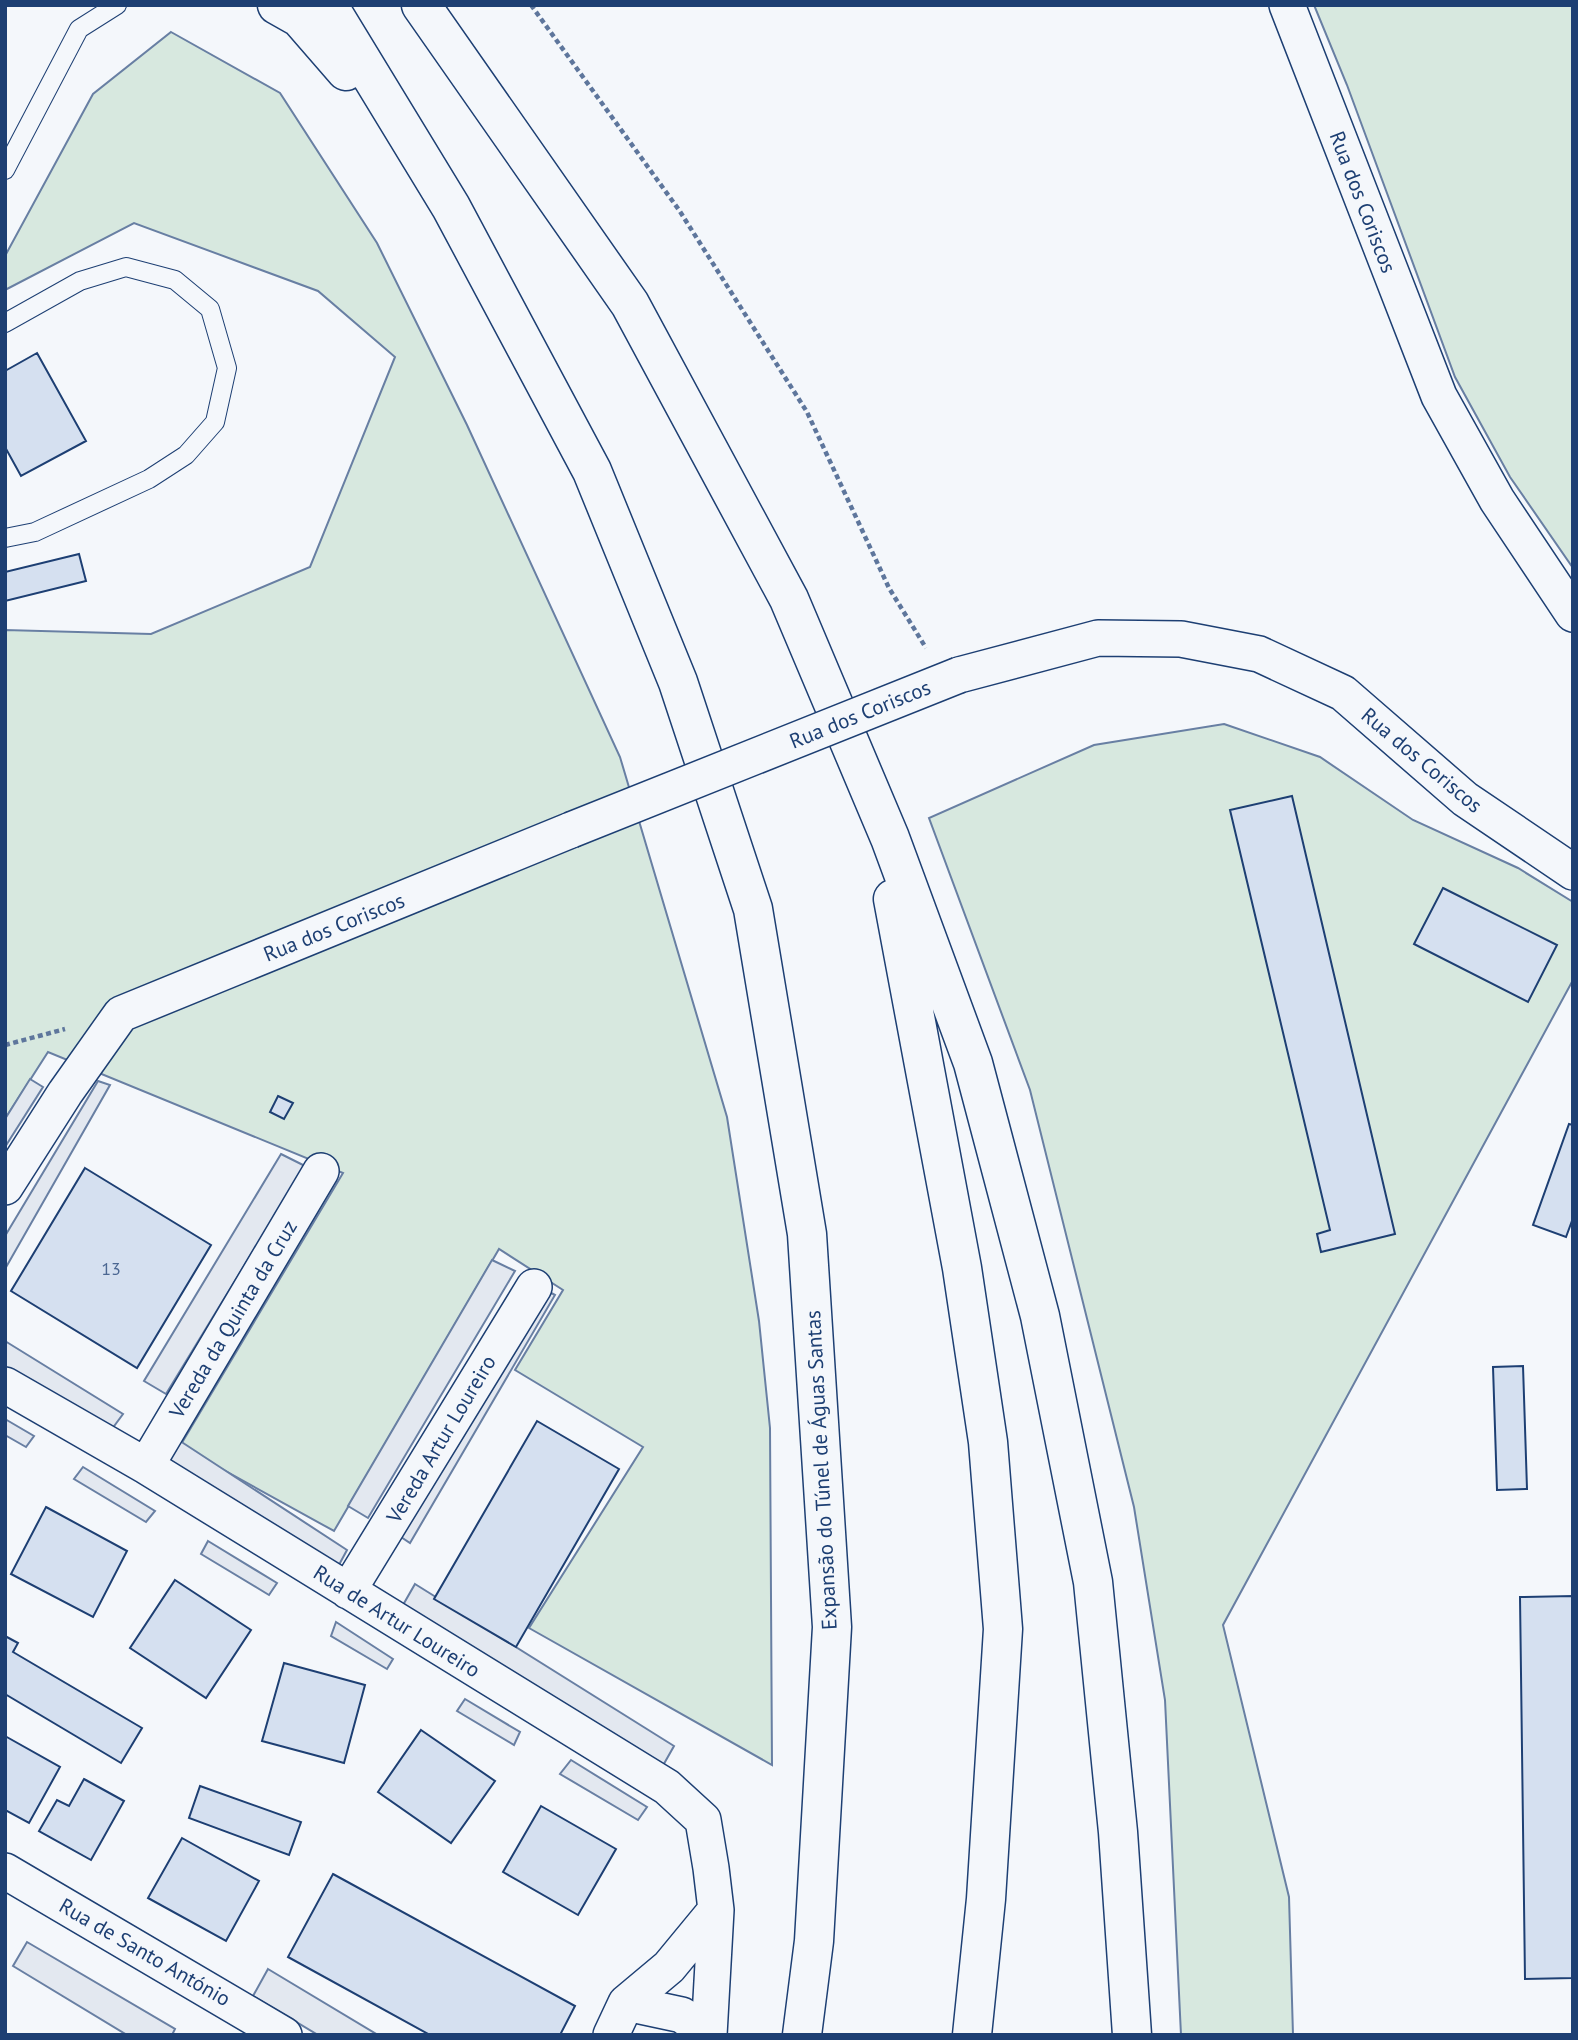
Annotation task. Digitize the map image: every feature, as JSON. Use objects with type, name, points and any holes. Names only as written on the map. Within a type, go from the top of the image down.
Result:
[{"type":"highway","points":[[277,5],[300,18],[342,65],[412,175],[451,207]]},
{"type":"highway","name":"Expansão do Túnel de Águas Santas","points":[[328,5],[451,207],[592,471],[678,682],[752,909],[807,1234],[832,1627],[814,1941],[802,2035]]},
{"type":"highway","points":[[421,5],[630,304],[789,599],[876,804],[973,1063],[1043,1329],[1093,1582],[1118,1832],[1132,2035]]},
{"type":"highway","points":[[876,804],[962,1268],[988,1442],[1002,1615],[986,1899],[972,2035]]},
{"type":"street","name":"Rua dos Coriscos","points":[[1287,5],[1439,396],[1497,500],[1573,614]]},
{"type":"street","name":"Rua dos Coriscos","points":[[5,1187],[65,1093],[121,1014],[959,675],[1098,638],[1181,639],[1259,654],[1343,693],[1465,799],[1573,872]]},
{"type":"street","name":"Vereda da Quinta da Cruz","points":[[145,1466],[321,1171]]},
{"type":"street","name":"Vereda Artur Loureiro","points":[[348,1591],[534,1287]]},
{"type":"street","name":"Rua de Artur Loureiro","points":[[5,1385],[145,1466],[667,1787],[703,1820],[716,1910],[709,2035]]},
{"type":"street","name":"Rua de Santo António","points":[[5,1871],[284,2035]]},
{"type":"street","points":[[611,2035],[626,2003],[669,1967],[716,1910]]},
{"type":"street","points":[[626,2003],[682,2015],[709,2035]]},
{"type":"lane","points":[[5,170],[79,29],[117,5]]},
{"type":"lane","points":[[5,323],[80,281],[126,267],[175,280],[210,309],[227,369],[215,422],[186,455],[149,479],[34,532],[5,538]]},
{"type":"path","points":[[531,5],[679,209],[807,412],[889,588],[926,648]]},
{"type":"shaded area","points":[[1314,5],[1573,5],[1573,568],[1510,477],[1455,377],[1347,85]]},
{"type":"shaded area","points":[[171,32],[280,93],[377,243],[467,425],[620,757],[727,1117],[759,1321],[770,1428],[772,1765],[529,1628],[643,1447],[515,1370],[563,1290],[499,1249],[334,1531],[180,1446],[343,1173],[48,1052],[5,1119],[5,630],[151,634],[310,567],[395,357],[318,291],[134,223],[5,290],[5,256],[93,94]]},
{"type":"shaded area","points":[[1224,724],[1320,757],[1413,820],[1518,868],[1573,902],[1573,980],[1223,1625],[1289,1897],[1293,2035],[1181,2035],[1165,1700],[1134,1507],[1030,1090],[929,818],[1094,745]]},
{"type":"shaded area","points":[[30,1079],[43,1087],[5,1147],[5,1119]]},
{"type":"shaded area","points":[[98,1081],[110,1085],[5,1269],[5,1236]]},
{"type":"shaded area","points":[[281,1154],[305,1166],[166,1394],[144,1381]]},
{"type":"shaded area","points":[[492,1260],[515,1271],[368,1518],[348,1506]]},
{"type":"shaded area","points":[[544,1289],[555,1295],[410,1543],[398,1535]]},
{"type":"shaded area","points":[[5,1341],[123,1414],[109,1433],[5,1370]]},
{"type":"shaded area","points":[[5,1419],[34,1436],[26,1447],[5,1435]]},
{"type":"shaded area","points":[[177,1439],[347,1550],[334,1574],[162,1468]]},
{"type":"shaded area","points":[[83,1467],[155,1511],[146,1522],[74,1479]]},
{"type":"shaded area","points":[[208,1541],[277,1583],[269,1595],[201,1554]]},
{"type":"shaded area","points":[[415,1584],[674,1746],[661,1769],[403,1605]]},
{"type":"shaded area","points":[[336,1622],[393,1659],[387,1669],[331,1636]]},
{"type":"shaded area","points":[[465,1699],[520,1732],[514,1745],[457,1711]]},
{"type":"shaded area","points":[[571,1760],[647,1807],[638,1820],[560,1774]]},
{"type":"shaded area","points":[[27,1942],[175,2029],[172,2035],[127,2035],[13,1966]]},
{"type":"shaded area","points":[[268,1969],[378,2035],[318,2035],[253,1996]]},
{"type":"building","points":[[37,353],[86,441],[21,476],[5,447],[5,371]]},
{"type":"building","points":[[79,554],[86,581],[5,601],[5,572]]},
{"type":"building","points":[[1292,796],[1395,1234],[1321,1252],[1317,1234],[1330,1230],[1230,810]]},
{"type":"building","points":[[1443,888],[1557,945],[1528,1002],[1414,944]]},
{"type":"building","points":[[278,1096],[293,1103],[284,1119],[270,1112]]},
{"type":"building","points":[[1569,1124],[1573,1125],[1573,1218],[1566,1237],[1533,1225]]},
{"type":"building","points":[[85,1168],[211,1245],[137,1368],[11,1291]]},
{"type":"building","points":[[1523,1366],[1527,1489],[1497,1490],[1493,1367]]},
{"type":"building","points":[[537,1421],[619,1469],[516,1647],[434,1599]]},
{"type":"building","points":[[46,1507],[127,1551],[93,1617],[11,1574]]},
{"type":"building","points":[[175,1580],[251,1630],[206,1698],[130,1648]]},
{"type":"building","points":[[1573,1596],[1573,1978],[1525,1979],[1520,1597]]},
{"type":"building","points":[[5,1636],[18,1643],[13,1652],[142,1728],[121,1763],[5,1694]]},
{"type":"building","points":[[284,1663],[365,1685],[344,1763],[262,1741]]},
{"type":"building","points":[[421,1730],[495,1781],[451,1843],[378,1792]]},
{"type":"building","points":[[5,1736],[60,1767],[29,1823],[5,1810]]},
{"type":"building","points":[[84,1779],[124,1801],[91,1860],[39,1831],[57,1800],[69,1806]]},
{"type":"building","points":[[200,1786],[301,1822],[289,1855],[189,1818]]},
{"type":"building","points":[[541,1806],[616,1849],[578,1915],[503,1872]]},
{"type":"building","points":[[182,1838],[259,1881],[226,1941],[148,1898]]},
{"type":"building","points":[[333,1874],[575,2006],[560,2035],[430,2035],[288,1957]]}]
